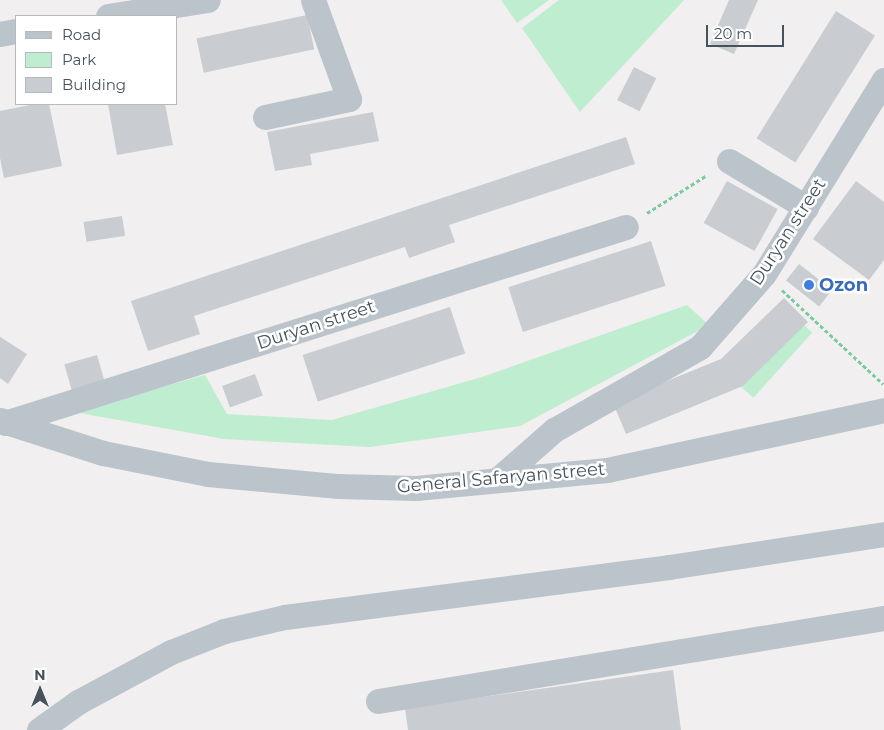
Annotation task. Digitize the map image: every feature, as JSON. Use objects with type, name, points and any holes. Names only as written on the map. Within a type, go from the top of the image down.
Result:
[{"type":"street","points":[[114,15],[208,0]]},
{"type":"street","points":[[265,117],[349,99],[313,0]]},
{"type":"street","points":[[0,34],[15,31]]},
{"type":"street","name":"Duryan street","points":[[497,480],[554,430],[700,347],[764,274],[884,80]]},
{"type":"street","points":[[729,161],[806,207]]},
{"type":"street","name":"Duryan street","points":[[3,422],[626,227]]},
{"type":"street","name":"General Safaryan street","points":[[3,422],[103,453],[208,474],[338,486],[416,488],[607,470],[884,410]]},
{"type":"street","points":[[39,730],[78,702],[171,652],[224,631],[285,617],[659,569],[884,534]]},
{"type":"street","points":[[378,701],[884,618]]},
{"type":"path","points":[[626,227],[729,161]]},
{"type":"path","points":[[764,274],[884,385]]},
{"type":"green space","points":[[501,0],[549,0],[517,23]]},
{"type":"green space","points":[[559,0],[684,0],[580,112],[522,28]]},
{"type":"green space","points":[[687,305],[709,325],[520,426],[370,447],[224,439],[74,412],[205,375],[227,414],[332,420],[482,377]]},
{"type":"green space","points":[[784,307],[812,332],[753,398],[725,372]]},
{"type":"building","points":[[729,0],[758,0],[734,54],[710,44]]},
{"type":"building","points":[[836,11],[875,35],[796,163],[757,138]]},
{"type":"building","points":[[307,15],[314,49],[204,73],[196,38]]},
{"type":"building","points":[[634,67],[656,78],[639,111],[617,100]]},
{"type":"building","points":[[30,105],[49,105],[62,166],[4,178],[0,158],[0,111]]},
{"type":"building","points":[[108,105],[165,105],[173,145],[117,155]]},
{"type":"building","points":[[373,112],[379,141],[310,154],[312,165],[275,171],[267,132]]},
{"type":"building","points":[[626,137],[635,164],[449,225],[455,242],[409,258],[405,247],[194,316],[200,334],[148,351],[131,301]]},
{"type":"building","points":[[727,181],[778,209],[754,251],[704,223]]},
{"type":"building","points":[[856,181],[884,202],[884,260],[869,280],[813,239]]},
{"type":"building","points":[[122,216],[125,236],[87,242],[83,222]]},
{"type":"building","points":[[651,241],[666,286],[523,332],[508,287]]},
{"type":"building","name":"Ozon","points":[[799,264],[832,290],[819,306],[786,281]]},
{"type":"building","points":[[784,298],[808,322],[743,386],[626,434],[613,403],[721,359]]},
{"type":"building","points":[[450,307],[465,354],[318,401],[303,355]]},
{"type":"building","points":[[0,337],[27,354],[8,384],[0,378]]},
{"type":"building","points":[[97,355],[106,386],[73,395],[64,364]]},
{"type":"building","points":[[255,374],[263,396],[230,408],[222,386]]},
{"type":"building","points":[[673,670],[681,730],[408,730],[405,708]]},
{"type":"place","name":"Ozon","points":[[809,285]]}]
